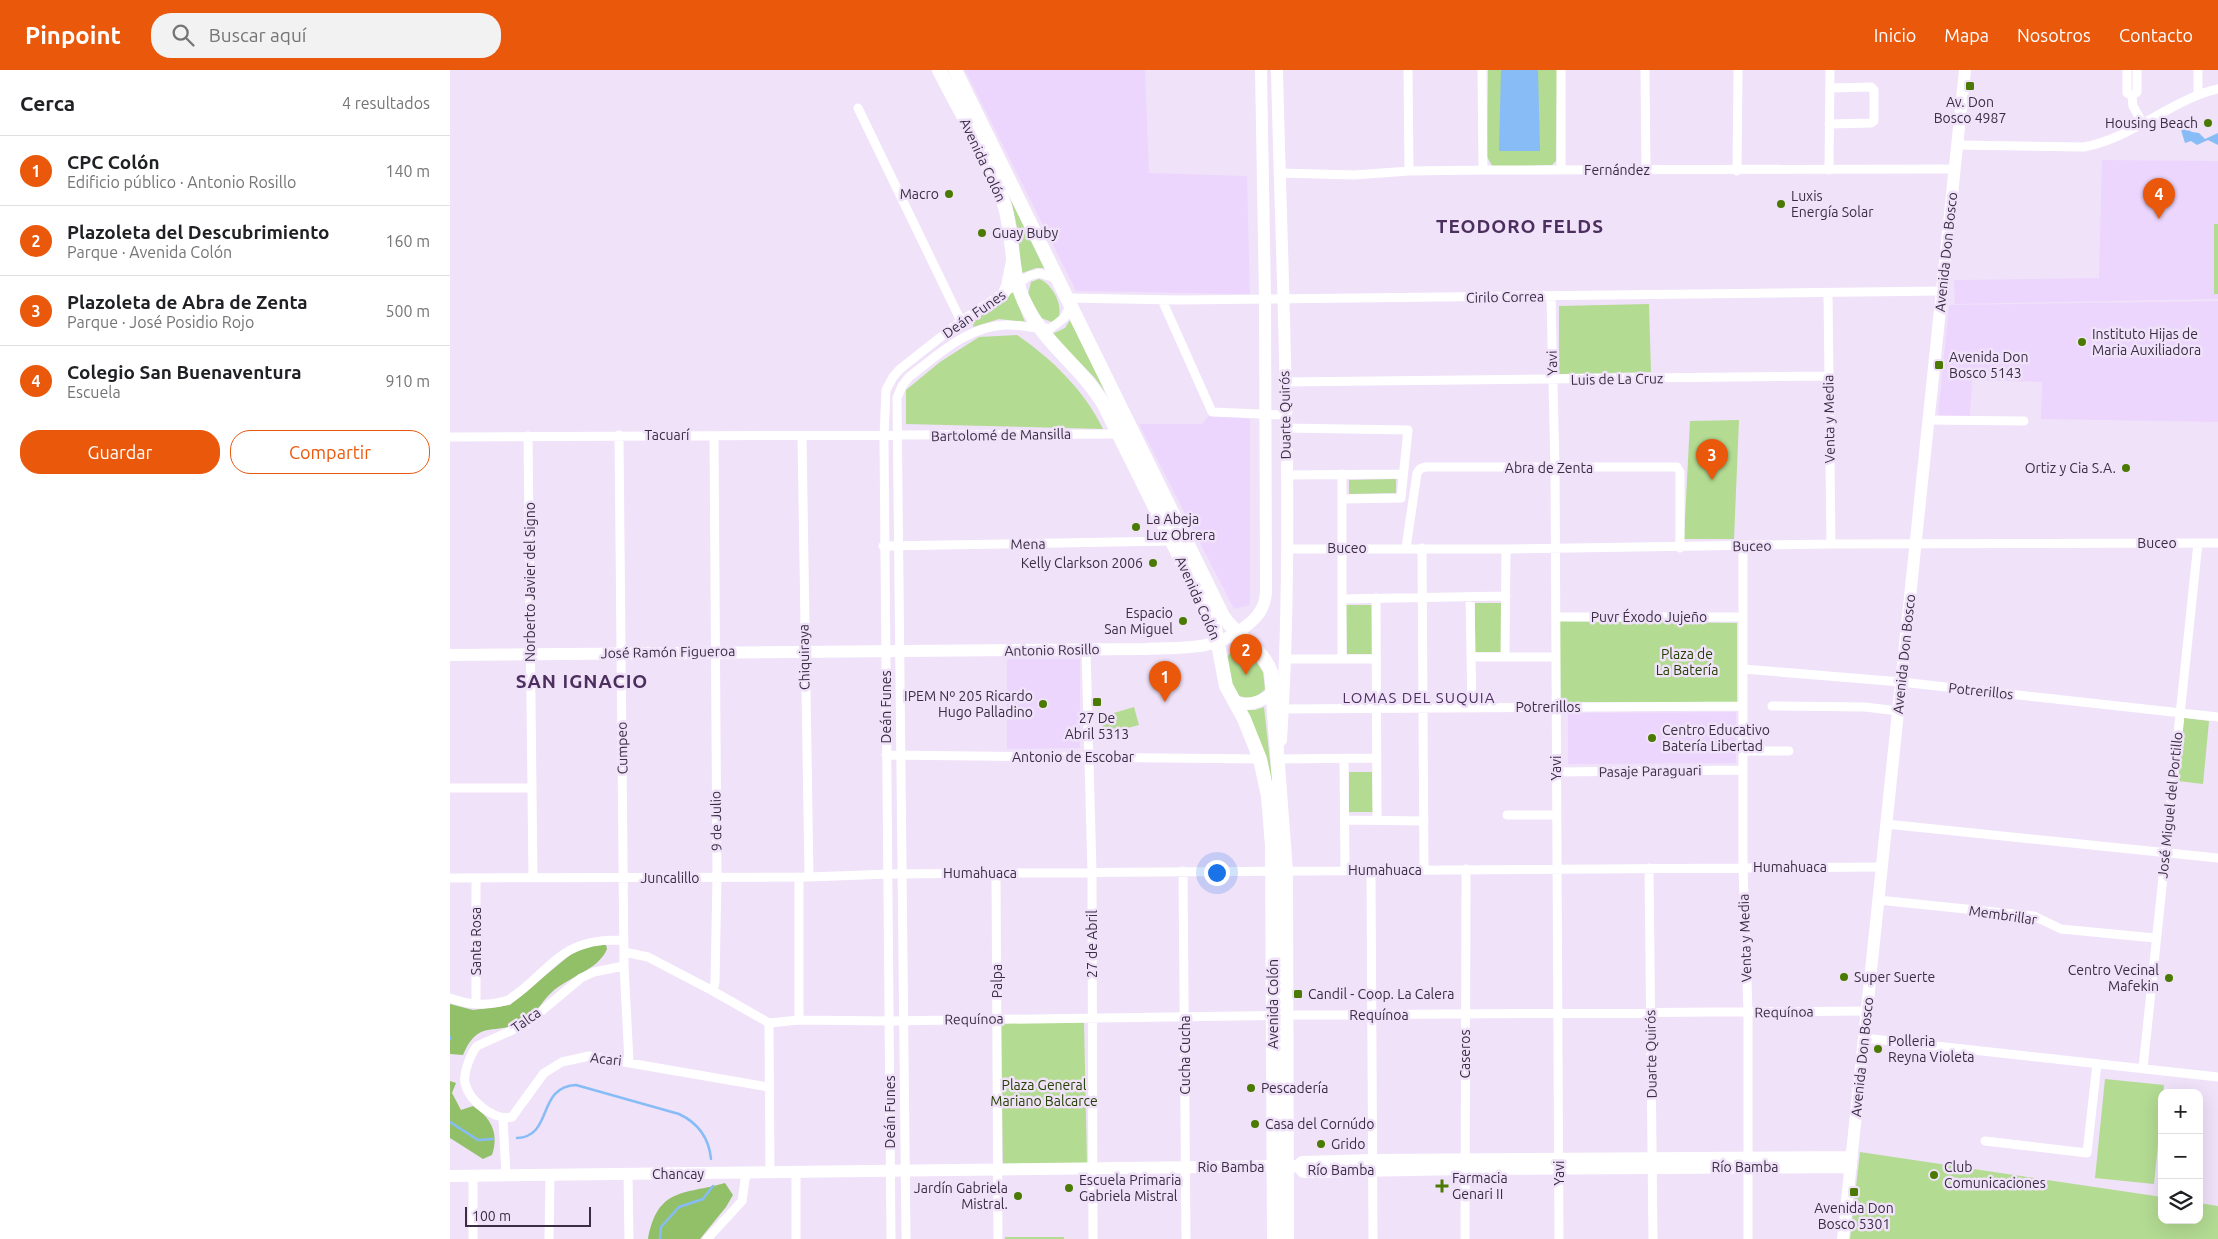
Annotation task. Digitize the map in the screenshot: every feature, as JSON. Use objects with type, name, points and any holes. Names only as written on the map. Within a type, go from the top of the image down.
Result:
[{"type":"main road","name":"Avenida Colón","points":[[940,70],[1002,199],[1009,225],[1017,284],[1024,302],[1040,329],[1094,388],[1119,434],[1215,628],[1223,675],[1260,759],[1268,796],[1279,871]]},
{"type":"main road","name":"Avenida Colón","points":[[955,70],[1223,616],[1237,633],[1255,647],[1266,660],[1278,688],[1280,1015],[1287,1239]]},
{"type":"main road","name":"Duarte Quirós","points":[[1219,643],[1237,633],[1258,616],[1265,599],[1265,299],[1261,70]]},
{"type":"main road","name":"Duarte Quirós","points":[[1277,70],[1286,474],[1285,659],[1278,688],[1282,710],[1279,759]]},
{"type":"main road","name":"Avenida Don Bosco","points":[[1843,1239],[1965,70]]},
{"type":"main road","points":[[1004,293],[1009,280],[1012,258]]},
{"type":"main road","name":"Antonio Rosillo","points":[[885,652],[1146,649],[1219,643]]},
{"type":"main road","name":"José Ramón Figueroa","points":[[450,655],[621,652],[885,652]]},
{"type":"main road","points":[[1234,700],[1241,704],[1253,703],[1278,688]]},
{"type":"main road","name":"Río Bamba","points":[[1286,1166],[1302,1172],[1372,1165],[1851,1162]]},
{"type":"main road","name":"Avenida Colón","points":[[1274,1239],[1286,1166]]},
{"type":"main road","name":"Rio Bamba","points":[[905,1172],[1286,1166]]},
{"type":"main road","name":"Chancay","points":[[450,1176],[905,1172]]},
{"type":"street","points":[[1408,70],[1409,171]]},
{"type":"street","points":[[1482,70],[1483,170]]},
{"type":"street","points":[[1561,70],[1561,170]]},
{"type":"street","points":[[1645,70],[1646,170]]},
{"type":"street","points":[[1737,171],[1738,70]]},
{"type":"street","points":[[1829,170],[1830,70]]},
{"type":"street","points":[[2127,70],[2127,92],[2132,96],[2133,106],[2142,122]]},
{"type":"street","points":[[2132,96],[2137,92],[2137,70]]},
{"type":"street","points":[[2198,70],[2198,94]]},
{"type":"street","points":[[1830,88],[1871,87],[1874,90],[1874,121],[1871,124],[1830,124]]},
{"type":"street","points":[[1957,145],[2084,147],[2114,138],[2198,94],[2218,89]]},
{"type":"street","points":[[858,108],[961,322]]},
{"type":"street","name":"Fernández","points":[[1280,173],[1354,175],[1409,171],[1483,170],[1737,171],[1955,169]]},
{"type":"street","name":"Deán Funes","points":[[891,1239],[889,874],[883,546],[885,398],[893,377],[961,322],[1017,284],[1039,273],[1058,279]]},
{"type":"street","name":"Cirilo Correa","points":[[1069,301],[1828,294],[1942,291]]},
{"type":"street","name":"Venta y Media","points":[[1828,294],[1831,544]]},
{"type":"street","name":"Yavi","points":[[1551,297],[1556,617],[1559,1239]]},
{"type":"street","points":[[1162,300],[1212,412],[1285,415]]},
{"type":"street","name":"Deán Funes","points":[[906,1239],[897,398],[902,386],[909,377],[978,329],[1007,325],[1040,329],[1056,326],[1064,318],[1069,301]]},
{"type":"street","name":"Luis de La Cruz","points":[[1284,382],[1829,376]]},
{"type":"street","points":[[1928,420],[2024,421]]},
{"type":"street","points":[[1285,428],[1407,428],[1400,499],[1342,499]]},
{"type":"street","name":"Bartolomé de Mansilla","points":[[884,437],[1119,434]]},
{"type":"street","name":"Tacuarí","points":[[450,437],[619,435],[884,437]]},
{"type":"street","name":"Cumpeo","points":[[619,435],[624,966],[629,1061]]},
{"type":"street","name":"Norberto Javier del Signo","points":[[528,436],[533,878]]},
{"type":"street","name":"9 de Julio","points":[[712,991],[715,982],[717,877],[714,436]]},
{"type":"street","name":"Chiquiraya","points":[[802,436],[809,877]]},
{"type":"street","name":"Abra de Zenta","points":[[1406,548],[1417,474],[1420,469],[1677,467],[1680,472],[1680,548]]},
{"type":"street","points":[[1286,474],[1403,474]]},
{"type":"street","points":[[1342,474],[1342,659]]},
{"type":"street","name":"Mena","points":[[883,546],[1172,541]]},
{"type":"street","name":"José Miguel del Portillo","points":[[2143,1068],[2155,938],[2166,853],[2179,712],[2198,543]]},
{"type":"street","name":"Buceo","points":[[1286,549],[1680,548],[1831,544],[2218,543]]},
{"type":"street","name":"Venta y Media","points":[[1743,547],[1743,868],[1748,1012],[1748,1239]]},
{"type":"street","points":[[1422,548],[1424,870]]},
{"type":"street","points":[[1505,657],[1506,549]]},
{"type":"street","points":[[1342,599],[1506,596]]},
{"type":"street","points":[[1470,597],[1472,708]]},
{"type":"street","points":[[1376,598],[1377,820]]},
{"type":"street","name":"Puvr Éxodo Jujeño","points":[[1556,617],[1743,618]]},
{"type":"street","name":"27 de Abril","points":[[1086,650],[1092,872],[1093,1239]]},
{"type":"street","points":[[1472,657],[1556,657]]},
{"type":"street","points":[[1285,659],[1376,659]]},
{"type":"street","name":"Potrerillos","points":[[1743,669],[1901,682],[2218,717]]},
{"type":"street","name":"Potrerillos","points":[[1282,710],[1743,706]]},
{"type":"street","points":[[1772,706],[1865,707],[1898,711]]},
{"type":"street","points":[[1743,751],[1789,751]]},
{"type":"street","name":"Antonio de Escobar","points":[[886,755],[1260,759]]},
{"type":"street","points":[[1279,759],[1377,758]]},
{"type":"street","points":[[1344,759],[1345,870]]},
{"type":"street","name":"Pasaje Paraguari","points":[[1556,772],[1743,770]]},
{"type":"street","points":[[450,788],[532,788]]},
{"type":"street","points":[[1507,815],[1557,815]]},
{"type":"street","points":[[1345,820],[1424,821]]},
{"type":"street","points":[[1886,824],[2218,858]]},
{"type":"street","name":"Humahuaca","points":[[889,874],[1882,867]]},
{"type":"street","name":"Duarte Quirós","points":[[1649,868],[1653,1239]]},
{"type":"street","name":"Caseros","points":[[1465,1239],[1466,869]]},
{"type":"street","points":[[1371,870],[1373,1239]]},
{"type":"street","name":"Cucha Cucha","points":[[1183,872],[1186,1239]]},
{"type":"street","name":"Palpa","points":[[996,873],[998,1239]]},
{"type":"street","name":"Juncalillo","points":[[450,878],[809,877],[889,874]]},
{"type":"street","points":[[799,877],[799,1020]]},
{"type":"street","name":"Santa Rosa","points":[[476,878],[476,1004]]},
{"type":"street","name":"Membrillar","points":[[1878,900],[2034,916],[2061,928],[2155,938]]},
{"type":"street","name":"Talca","points":[[450,998],[461,1003],[476,1004],[498,1003],[508,1000],[567,952],[581,945],[600,940],[624,940]]},
{"type":"street","points":[[624,952],[648,957],[769,1023],[799,1020],[890,1021]]},
{"type":"street","name":"Talca","points":[[503,1119],[494,1116],[474,1099],[467,1089],[464,1077],[473,1051],[477,1046],[526,1024],[581,978],[594,972],[624,966]]},
{"type":"street","name":"Requínoa","points":[[890,1021],[997,1018],[1185,1018],[1280,1015],[1867,1011]]},
{"type":"street","points":[[769,1023],[770,1173]]},
{"type":"street","points":[[1864,1038],[2218,1077]]},
{"type":"street","name":"Acari","points":[[503,1119],[516,1113],[526,1095],[544,1073],[562,1062],[588,1056],[629,1061],[768,1087]]},
{"type":"street","points":[[1985,1141],[2087,1153],[2097,1064]]},
{"type":"street","points":[[503,1119],[506,1175]]},
{"type":"street","points":[[707,1239],[742,1201],[746,1173]]},
{"type":"street","points":[[796,1173],[796,1239]]},
{"type":"street","points":[[628,1174],[629,1239]]},
{"type":"street","points":[[549,1239],[550,1175]]},
{"type":"street","points":[[473,1176],[473,1239]]},
{"type":"shaded area","points":[[965,70],[1145,70],[1149,173],[1247,176],[1250,294],[1076,291]]},
{"type":"shaded area","points":[[2102,160],[2218,161],[2218,299],[1955,304],[1954,280],[2099,278]]},
{"type":"shaded area","name":"Instituto Hijas de Maria Auxiliadora","points":[[2218,301],[2218,422],[2041,419],[2042,382],[1972,380],[1970,416],[1938,416],[1949,305]]},
{"type":"shaded area","points":[[1212,412],[1250,419],[1250,605],[1234,609],[1139,424],[1202,424]]},
{"type":"shaded area","name":"IPEM Nº 205 Ricardo Hugo Palladino","points":[[1007,659],[1080,659],[1080,748],[1007,749]]},
{"type":"shaded area","name":"Centro Educativo Batería Libertad","points":[[1736,712],[1736,763],[1568,764],[1568,713]]},
{"type":"green space","points":[[1488,70],[1557,70],[1556,161],[1552,165],[1493,167],[1487,157]]},
{"type":"green space","points":[[1011,200],[1044,268],[1036,268],[1022,273],[1017,227]]},
{"type":"green space","points":[[2214,224],[2218,224],[2218,294],[2214,294]]},
{"type":"green space","points":[[1039,279],[1048,285],[1058,301],[1058,318],[1052,322],[1041,318],[1028,294],[1031,282]]},
{"type":"green space","points":[[1013,292],[1025,322],[999,319],[973,327],[974,321]]},
{"type":"green space","points":[[1649,304],[1651,372],[1559,374],[1559,306]]},
{"type":"green space","points":[[1070,320],[1106,393],[1095,378],[1052,334],[1065,328]]},
{"type":"green space","points":[[1017,335],[1066,376],[1087,402],[1103,429],[906,424],[906,390],[940,362],[979,337]]},
{"type":"green space","points":[[1739,420],[1734,539],[1684,539],[1690,421]]},
{"type":"green space","points":[[1396,479],[1396,493],[1349,494],[1349,480]]},
{"type":"green space","points":[[1475,603],[1501,603],[1501,652],[1475,652]]},
{"type":"green space","points":[[1346,605],[1373,605],[1374,654],[1347,654]]},
{"type":"green space","name":"Plaza de La Batería","points":[[1560,621],[1737,623],[1737,702],[1560,702]]},
{"type":"green space","points":[[1238,649],[1249,651],[1263,672],[1265,689],[1254,697],[1242,697],[1234,693],[1227,657],[1232,651]]},
{"type":"green space","points":[[1134,707],[1139,725],[1105,734],[1100,717]]},
{"type":"green space","points":[[1264,707],[1275,807],[1262,748],[1246,710]]},
{"type":"green space","points":[[2184,718],[2209,721],[2203,784],[2178,781]]},
{"type":"green space","points":[[1349,772],[1372,772],[1373,812],[1349,812]]},
{"type":"green space","points":[[598,944],[606,945],[607,949],[603,957],[590,968],[558,987],[548,996],[536,1012],[525,1021],[505,1028],[482,1032],[469,1043],[463,1055],[450,1054],[450,1004],[473,1010],[510,1005],[576,950]]},
{"type":"green space","name":"Plaza General Mariano Balcarce","points":[[1084,1022],[1087,1164],[1003,1165],[1001,1023]]},
{"type":"green space","points":[[2105,1079],[2164,1085],[2164,1089],[2158,1089],[2158,1144],[2154,1184],[2095,1178]]},
{"type":"green space","points":[[450,1081],[456,1083],[452,1093],[461,1110],[473,1106],[489,1121],[495,1140],[492,1155],[483,1159],[450,1138]]},
{"type":"green space","name":"Club Comunicaciones","points":[[1860,1152],[2158,1196],[2158,1224],[2203,1224],[2203,1204],[2218,1206],[2218,1239],[1850,1239]]},
{"type":"green space","points":[[725,1183],[733,1195],[726,1207],[700,1239],[648,1239],[652,1222],[658,1210],[666,1202],[685,1192]]},
{"type":"green space","points":[[1005,1237],[1064,1237],[1064,1239],[1005,1239]]},
{"type":"water","points":[[1501,70],[1538,70],[1540,151],[1499,151]]},
{"type":"water","points":[[2183,127],[2192,132],[2199,133],[2205,139],[2218,133],[2218,145],[2208,140],[2197,145],[2191,141],[2185,143],[2181,130]]},
{"type":"waterway","points":[[517,1138],[529,1135],[536,1129],[555,1094],[563,1088],[576,1085],[679,1114],[692,1122],[701,1132],[708,1144],[711,1159]]},
{"type":"waterway","points":[[450,1122],[478,1140],[493,1139]]},
{"type":"waterway","points":[[660,1239],[661,1227],[679,1207],[703,1199],[713,1186]]},
{"type":"place","name":"Av. Don Bosco 4987","points":[[1970,86]]},
{"type":"place","name":"Housing Beach","points":[[2208,123]]},
{"type":"place","name":"Macro","points":[[949,194]]},
{"type":"place","name":"Luxis Energía Solar","points":[[1781,204]]},
{"type":"place","name":"Colegio San Buenaventura","points":[[2159,219]]},
{"type":"place","name":"Guay Buby","points":[[982,233]]},
{"type":"place","name":"Instituto Hijas de Maria Auxiliadora","points":[[2082,342]]},
{"type":"place","name":"Avenida Don Bosco 5143","points":[[1939,365]]},
{"type":"place","name":"Ortiz y Cia S.A.","points":[[2126,468]]},
{"type":"place","name":"Plazoleta de Abra de Zenta","points":[[1712,480]]},
{"type":"place","name":"La Abeja Luz Obrera","points":[[1136,527]]},
{"type":"place","name":"Kelly Clarkson 2006","points":[[1153,563]]},
{"type":"place","name":"Espacio San Miguel","points":[[1183,621]]},
{"type":"place","name":"Plazoleta del Descubrimiento","points":[[1246,675]]},
{"type":"place","name":"27 De Abril 5313","points":[[1097,702]]},
{"type":"place","name":"CPC Colón","points":[[1165,702]]},
{"type":"place","name":"IPEM Nº 205 Ricardo Hugo Palladino","points":[[1043,704]]},
{"type":"place","name":"Centro Educativo Batería Libertad","points":[[1652,738]]},
{"type":"place","name":"Super Suerte","points":[[1844,977]]},
{"type":"place","name":"Centro Vecinal Mafekin","points":[[2169,978]]},
{"type":"place","name":"Candil - Coop. La Calera","points":[[1298,994]]},
{"type":"place","name":"Polleria Reyna Violeta","points":[[1878,1049]]},
{"type":"place","name":"Pescadería","points":[[1251,1088]]},
{"type":"place","name":"Casa del Cornúdo","points":[[1255,1124]]},
{"type":"place","name":"Grido","points":[[1321,1144]]},
{"type":"place","name":"Club Comunicaciones","points":[[1934,1175]]},
{"type":"place","name":"Farmacia Genari II","points":[[1442,1186]]},
{"type":"place","name":"Escuela Primaria Gabriela Mistral","points":[[1069,1188]]},
{"type":"place","name":"Avenida Don Bosco 5301","points":[[1854,1192]]},
{"type":"place","name":"Jardín Gabriela Mistral.","points":[[1018,1196]]},
{"type":"district","name":"TEODORO FELDS","points":[[1520,226]]},
{"type":"district","name":"SAN IGNACIO","points":[[582,681]]},
{"type":"district","name":"LOMAS DEL SUQUIA","points":[[1419,698]]}]
